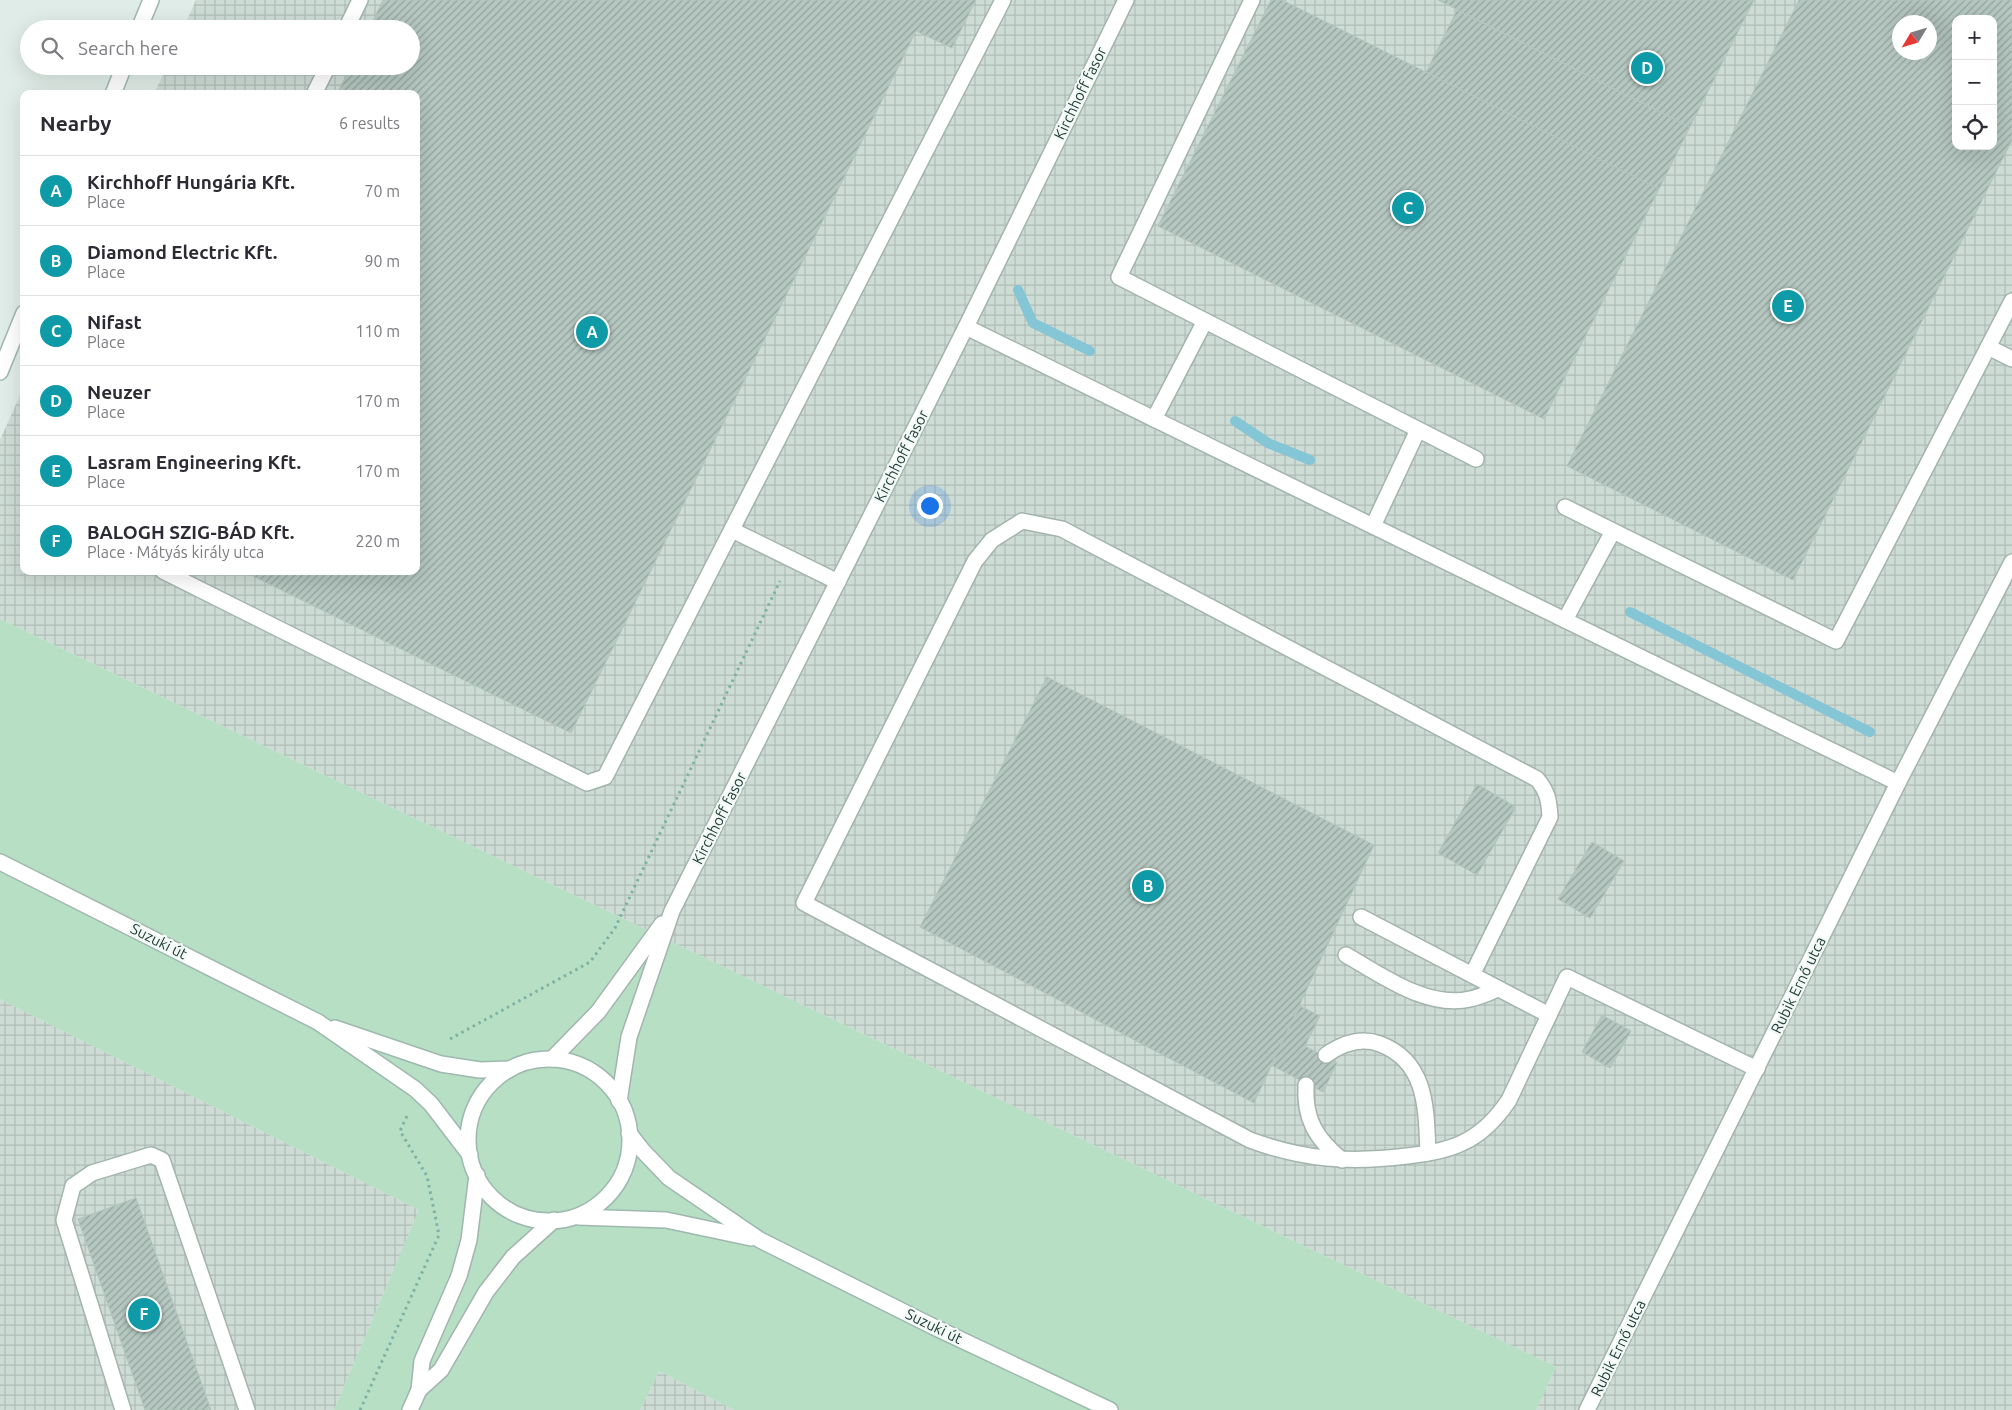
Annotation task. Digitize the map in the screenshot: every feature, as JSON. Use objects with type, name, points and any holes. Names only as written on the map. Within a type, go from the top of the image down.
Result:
[{"type":"street","points":[[143,20],[151,0]]},
{"type":"street","points":[[350,20],[360,0]]},
{"type":"street","points":[[170,575],[587,783],[604,777],[1003,0]]},
{"type":"street","name":"Kirchhoff fasor","points":[[619,1101],[629,1037],[672,911],[966,327],[1126,0]]},
{"type":"street","points":[[1252,0],[1119,277],[1476,459]]},
{"type":"street","points":[[115,90],[120,75]]},
{"type":"street","points":[[316,90],[324,75]]},
{"type":"street","points":[[1565,508],[1836,641],[2012,301]]},
{"type":"street","points":[[1154,419],[1205,321]]},
{"type":"street","points":[[0,372],[20,323]]},
{"type":"street","points":[[966,327],[1898,783]]},
{"type":"street","points":[[1988,347],[2012,359]]},
{"type":"street","points":[[1373,526],[1418,430]]},
{"type":"street","points":[[1472,975],[1550,817],[1545,789],[1537,779],[1062,529],[1022,521],[992,540],[975,561],[804,903],[1250,1140],[1280,1151],[1342,1160],[1381,1159],[1428,1153],[1462,1144],[1497,1118],[1509,1100],[1567,977],[1757,1069]]},
{"type":"street","points":[[732,530],[838,582]]},
{"type":"street","points":[[1565,620],[1613,532]]},
{"type":"street","name":"Rubik Ernő utca","points":[[1587,1410],[1898,783],[2012,562]]},
{"type":"street","name":"Suzuki út","points":[[0,862],[318,1022]]},
{"type":"street","name":"Kirchhoff fasor","points":[[552,1059],[598,1012],[672,911]]},
{"type":"street","points":[[1361,917],[1549,1015]]},
{"type":"street","points":[[1346,955],[1420,996],[1444,1001],[1469,1000],[1499,989]]},
{"type":"street","points":[[318,1022],[434,1061],[461,1068],[510,1069]]},
{"type":"street","points":[[318,1022],[419,1093],[431,1104],[470,1155]]},
{"type":"street","points":[[1326,1055],[1336,1048],[1362,1040],[1384,1046],[1403,1057],[1416,1075],[1422,1090],[1425,1104],[1428,1153]]},
{"type":"street","points":[[574,1216],[600,1203],[618,1183],[627,1159],[629,1133],[627,1120],[619,1101],[610,1087],[592,1072],[575,1064],[552,1059],[533,1061],[510,1069],[492,1083],[477,1104],[469,1127],[470,1155],[477,1176],[493,1198],[513,1212],[535,1220],[554,1220],[574,1216],[666,1220],[760,1240]]},
{"type":"street","points":[[1306,1085],[1305,1098],[1308,1116],[1327,1148],[1342,1160]]},
{"type":"street","points":[[629,1133],[669,1178],[760,1240]]},
{"type":"street","points":[[123,1410],[64,1220],[73,1186],[92,1173],[151,1155],[162,1160],[246,1410]]},
{"type":"street","points":[[420,1390],[422,1361],[459,1276],[466,1249],[477,1176]]},
{"type":"street","points":[[410,1410],[420,1390],[441,1370],[486,1292],[513,1257],[554,1220]]},
{"type":"street","name":"Suzuki út","points":[[760,1240],[1110,1410]]},
{"type":"path","points":[[434,1061],[444,1042],[590,962],[615,928],[790,559]]},
{"type":"path","points":[[360,1410],[439,1235],[427,1176],[400,1131],[419,1093]]},
{"type":"shaded area","points":[[196,0],[2012,0],[2012,1410],[1536,1410],[1556,1367],[0,619],[0,440],[20,395],[20,575],[420,575],[420,90],[156,90],[163,75],[420,75],[420,20],[187,20]]},
{"type":"shaded area","points":[[0,999],[419,1210],[334,1410],[0,1410]]},
{"type":"shaded area","points":[[659,1371],[734,1410],[640,1410]]},
{"type":"green space","points":[[0,619],[1556,1367],[1536,1410],[734,1410],[659,1371],[640,1410],[334,1410],[419,1210],[0,999]]},
{"type":"building","points":[[383,0],[976,0],[952,48],[916,31],[571,733],[251,575],[420,575],[420,90],[339,90],[346,75],[420,75],[420,20],[373,20]]},
{"type":"building","points":[[1271,0],[1282,0],[1659,189],[1544,419],[1158,226]]},
{"type":"building","points":[[1438,0],[1754,0],[1690,127]]},
{"type":"building","points":[[1799,0],[2012,0],[2012,140],[1793,580],[1567,466]]},
{"type":"building","points":[[1457,10],[1690,127],[1659,189],[1426,72]]},
{"type":"building","points":[[1047,677],[1374,845],[1254,1103],[920,927]]},
{"type":"building","points":[[1477,784],[1516,807],[1477,875],[1438,853]]},
{"type":"building","points":[[1592,842],[1624,861],[1590,918],[1558,899]]},
{"type":"building","points":[[1300,1006],[1320,1016],[1305,1046],[1337,1063],[1323,1092],[1271,1065]]},
{"type":"building","points":[[1602,1015],[1631,1031],[1610,1068],[1582,1052]]},
{"type":"building","points":[[136,1198],[211,1410],[145,1410],[78,1219]]},
{"type":"waterway","points":[[1018,290],[1033,323],[1090,351]]},
{"type":"waterway","points":[[1235,421],[1268,443],[1310,460]]},
{"type":"waterway","points":[[1630,612],[1870,732]]},
{"type":"place","name":"Neuzer","points":[[1647,68]]},
{"type":"place","name":"Nifast","points":[[1408,208]]},
{"type":"place","name":"Lasram Engineering Kft.","points":[[1788,306]]},
{"type":"place","name":"Kirchhoff Hungária Kft.","points":[[592,332]]},
{"type":"place","name":"Diamond Electric Kft.","points":[[1148,886]]},
{"type":"place","name":"BALOGH SZIG-BÁD Kft.","points":[[144,1314]]}]
